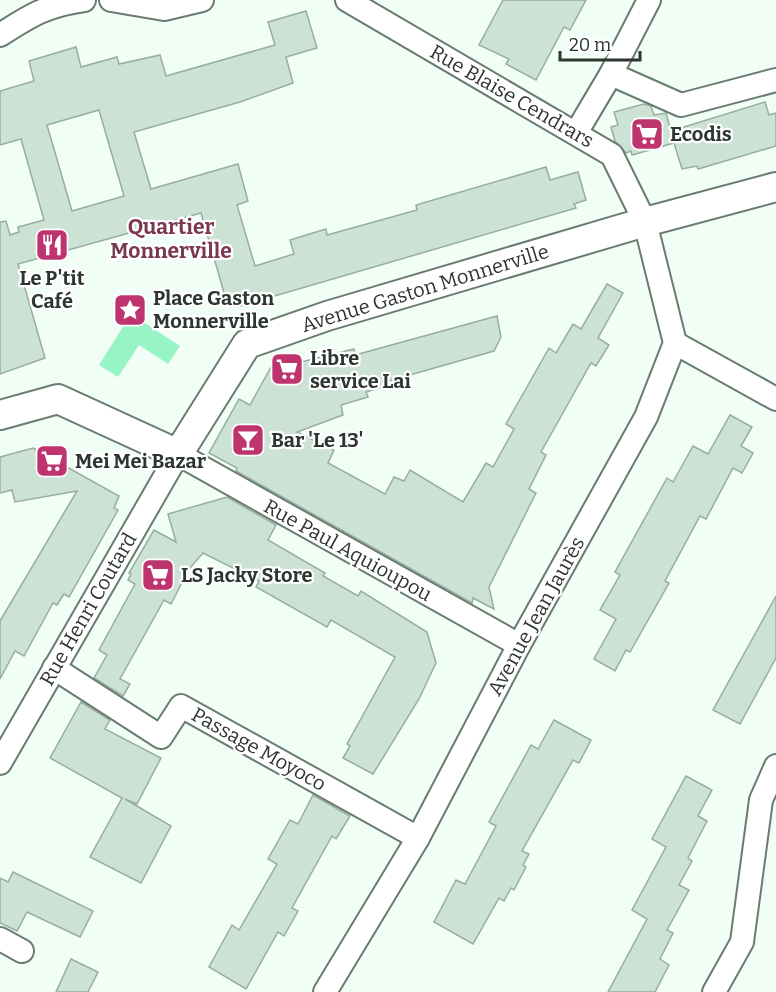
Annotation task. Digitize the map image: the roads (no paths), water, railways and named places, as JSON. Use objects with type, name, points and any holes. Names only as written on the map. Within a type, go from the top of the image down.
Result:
[{"type":"street","points":[[0,35],[27,17],[55,4],[84,0]]},
{"type":"street","points":[[111,0],[164,9],[202,0]]},
{"type":"street","name":"Rue Blaise Cendrars","points":[[347,0],[612,155],[645,222]]},
{"type":"street","points":[[576,133],[611,74],[649,0]]},
{"type":"street","points":[[611,74],[681,105],[776,80]]},
{"type":"street","name":"Avenue Gaston Monnerville","points":[[178,454],[247,344],[327,316],[645,222],[776,187]]},
{"type":"street","points":[[645,222],[675,343],[776,399]]},
{"type":"street","name":"Avenue Jean Jaurès","points":[[325,992],[418,837],[519,645],[646,417],[675,343]]},
{"type":"street","points":[[0,415],[58,399],[178,454]]},
{"type":"street","name":"Rue Paul Aquioupou","points":[[178,454],[519,645]]},
{"type":"street","name":"Rue Henri Coutard","points":[[0,763],[178,454]]},
{"type":"street","name":"Passage Moyoco","points":[[54,668],[161,737],[181,706],[418,837]]},
{"type":"street","points":[[714,992],[742,942],[761,800],[776,765]]},
{"type":"street","points":[[0,939],[22,951]]},
{"type":"place","name":"Ecodis","points":[[647,134]]},
{"type":"place","name":"Le P'tit Café","points":[[52,245]]},
{"type":"place","name":"Place Gaston Monnerville","points":[[130,310]]},
{"type":"place","name":"Libre service Lai","points":[[287,369]]},
{"type":"place","name":"Bar 'Le 13'","points":[[248,440]]},
{"type":"place","name":"Mei Mei Bazar","points":[[52,461]]},
{"type":"place","name":"LS Jacky Store","points":[[158,575]]},
{"type":"district","name":"Quartier Monnerville","points":[[171,239]]}]
